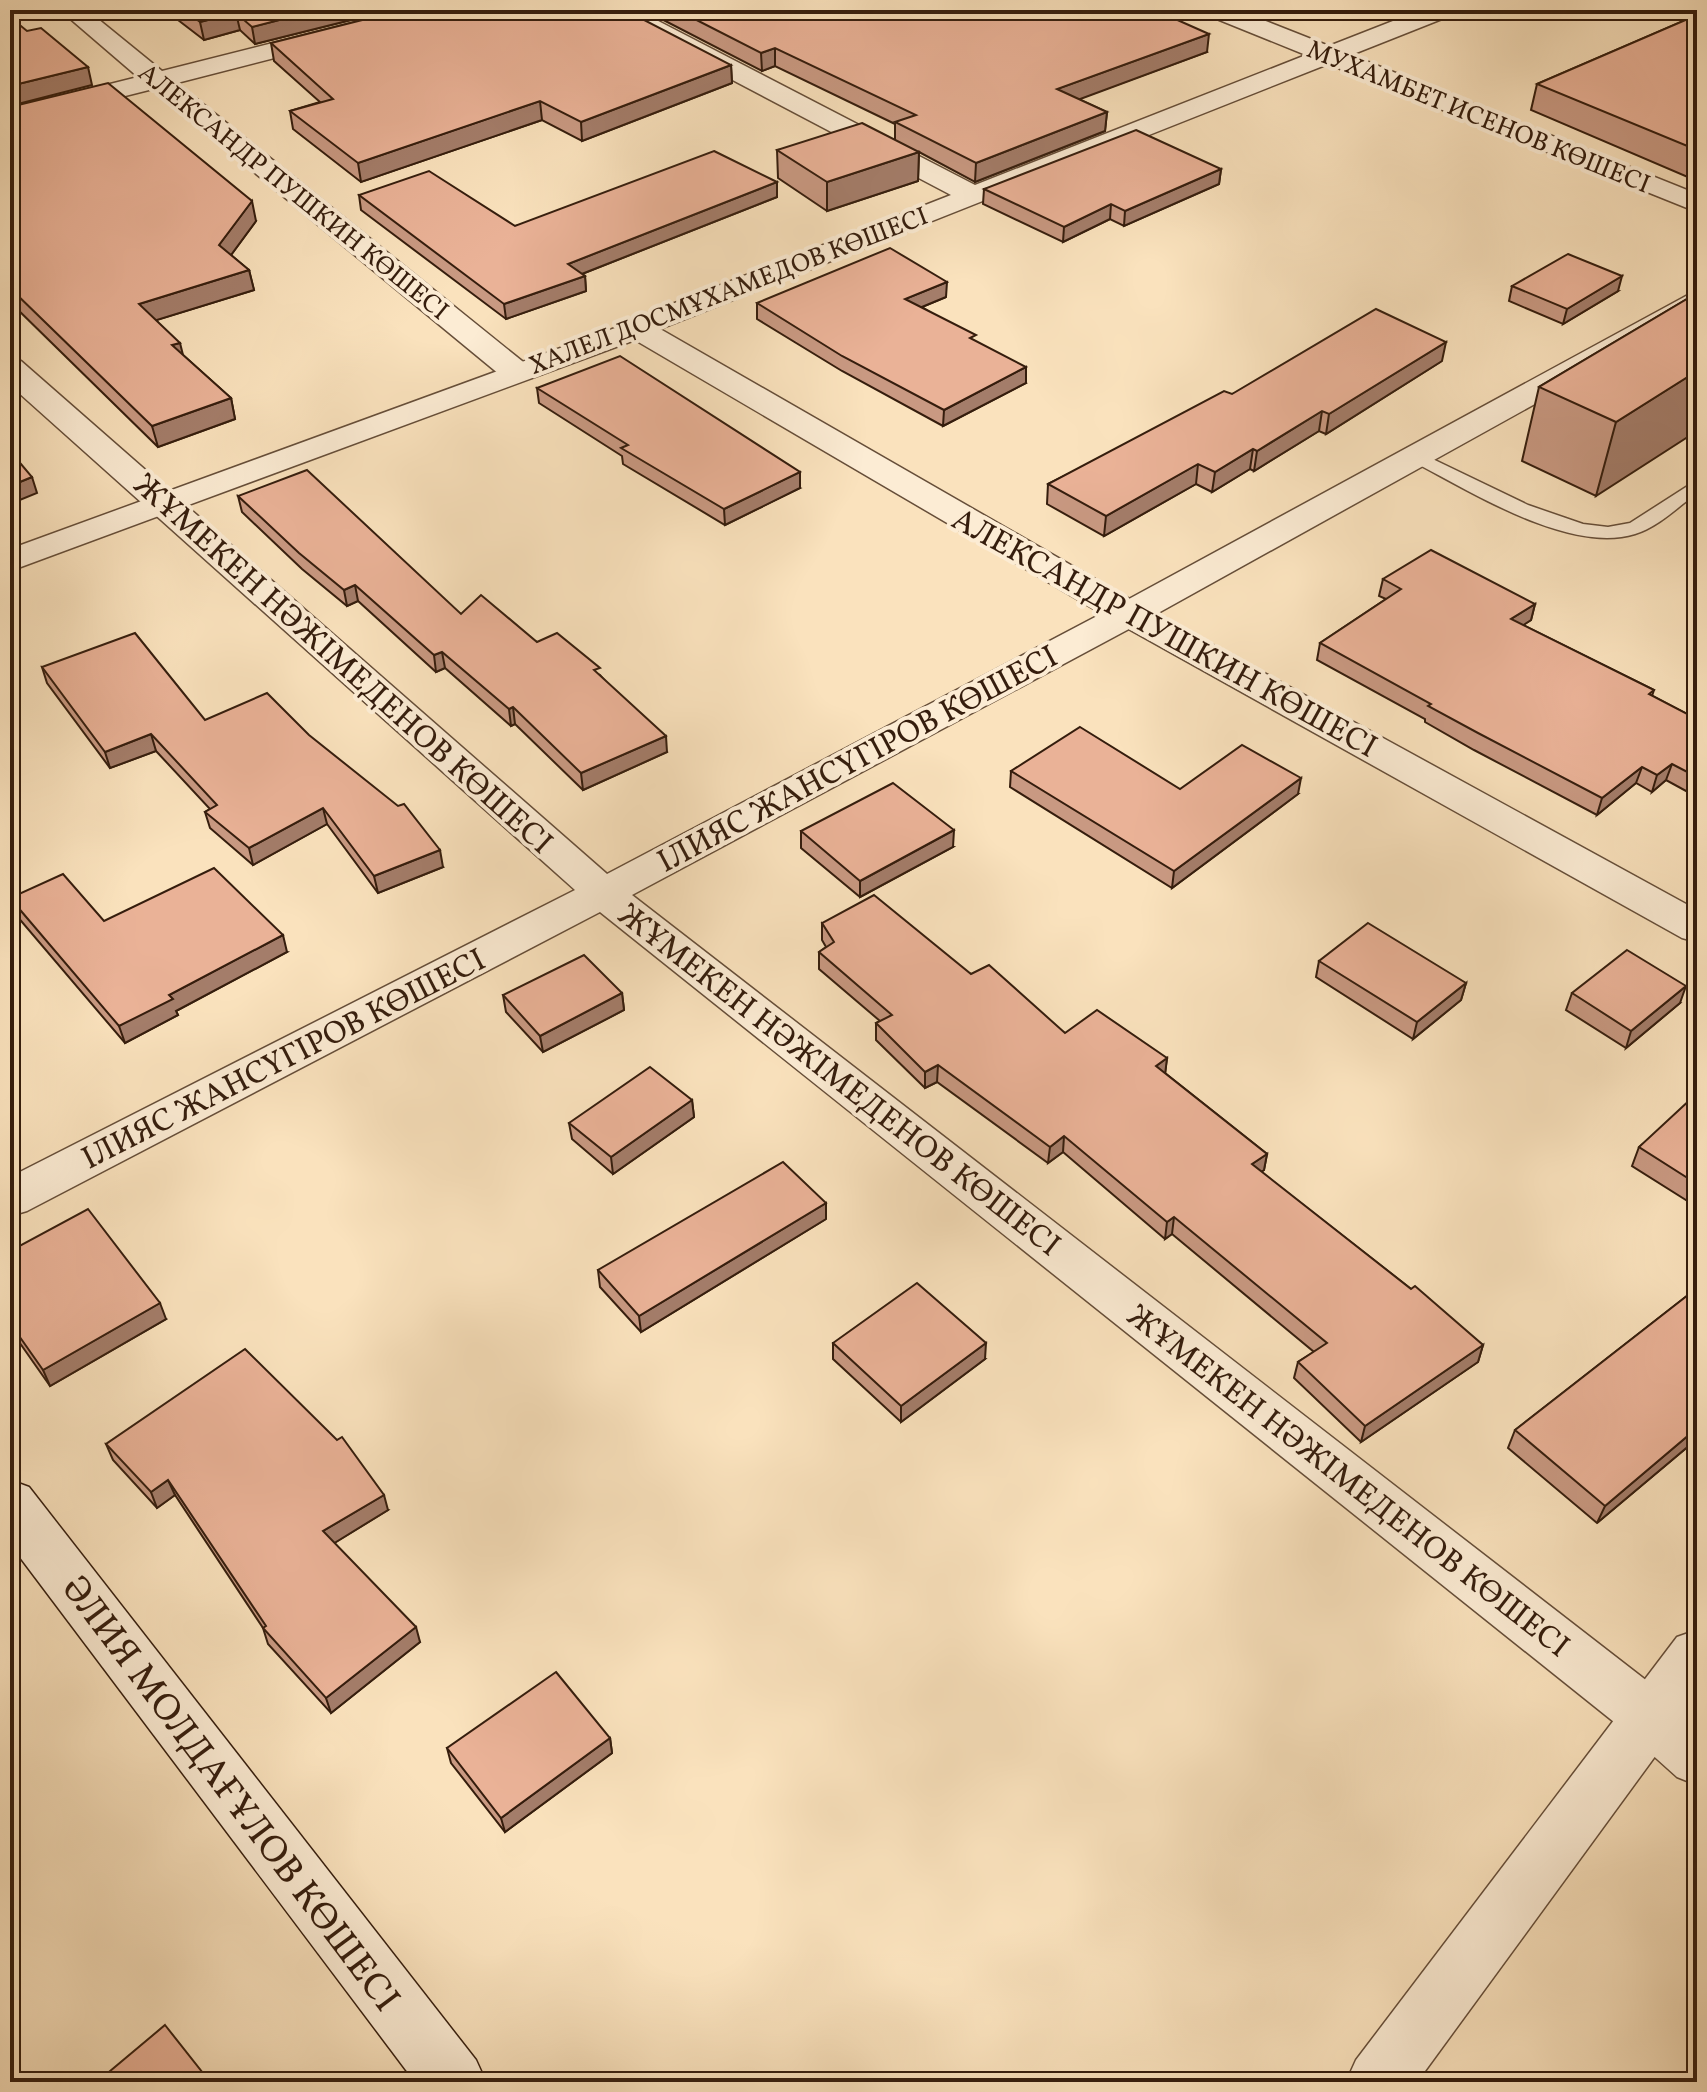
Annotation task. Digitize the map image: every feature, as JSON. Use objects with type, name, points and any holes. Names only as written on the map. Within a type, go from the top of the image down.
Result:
[{"type":"street","name":"АЛЕКСАНДР ПУШКИН КӨШЕСІ","points":[[72,10],[516,372]]},
{"type":"street","points":[[10,117],[433,10]]},
{"type":"street","points":[[618,10],[973,195]]},
{"type":"street","name":"МУХАМБЕТ ИСЕНОВ КӨШЕСІ","points":[[1216,10],[1697,204]]},
{"type":"street","name":"ХАЛЕЛ ДОСМҰХАМЕДОВ КӨШЕСІ","points":[[10,561],[637,329],[1443,10]]},
{"type":"street","name":"ІЛИЯС ЖАНСҮГІРОВ КӨШЕСІ","points":[[10,1198],[603,893],[1129,614],[1697,302]]},
{"type":"street","name":"АЛЕКСАНДР ПУШКИН КӨШЕСІ","points":[[637,329],[1129,614],[1697,928]]},
{"type":"street","name":"ЖҰМЕКЕН НӘЖІМЕДЕНОВ КӨШЕСІ","points":[[10,368],[603,893],[1649,1716],[1697,1758]]},
{"type":"street","name":"ӘЛИЯ МОЛДАҒҰЛОВ КӨШЕСІ","points":[[10,1503],[454,2082]]},
{"type":"street","points":[[1378,2082],[1697,1655]]},
{"type":"lane","points":[[1416,456],[1554,523],[1597,533],[1630,530],[1697,485]]},
{"type":"building","points":[[184,10],[318,10],[252,27],[236,13],[200,22]]},
{"type":"building","points":[[402,10],[625,10],[731,65],[581,122],[540,101],[358,163],[290,111],[333,99],[271,43]]},
{"type":"building","points":[[677,10],[1155,10],[1209,34],[1057,89],[1107,112],[976,163],[895,122],[916,115],[775,48],[761,53]]},
{"type":"building","points":[[1697,15],[1697,150],[1537,84]]},
{"type":"building","points":[[10,17],[27,31],[41,28],[88,67],[10,86]]},
{"type":"building","points":[[108,83],[252,201],[219,245],[249,270],[139,304],[180,343],[172,345],[231,398],[152,426],[10,288],[10,107]]},
{"type":"building","points":[[862,123],[919,152],[827,182],[777,150]]},
{"type":"building","points":[[1136,130],[1221,169],[1125,211],[1111,204],[1064,227],[984,189]]},
{"type":"building","points":[[714,151],[777,182],[568,264],[585,276],[504,304],[359,195],[429,171],[515,226]]},
{"type":"building","points":[[890,248],[947,282],[905,299],[976,335],[970,338],[1026,367],[944,410],[842,356],[757,303]]},
{"type":"building","points":[[1568,254],[1622,276],[1567,309],[1512,286]]},
{"type":"building","points":[[1697,293],[1697,371],[1616,422],[1539,387]]},
{"type":"building","points":[[1376,309],[1446,342],[1329,414],[1322,411],[1257,451],[1253,449],[1215,472],[1198,464],[1106,516],[1048,484],[1224,391],[1232,394]]},
{"type":"building","points":[[620,356],[800,472],[724,509],[621,448],[628,445],[537,388]]},
{"type":"building","points":[[10,451],[32,477],[10,486]]},
{"type":"building","points":[[307,470],[461,614],[481,595],[537,642],[557,633],[600,668],[594,670],[666,736],[581,773],[513,707],[509,709],[442,652],[434,655],[355,585],[344,590],[238,496]]},
{"type":"building","points":[[1431,550],[1535,604],[1511,619],[1654,690],[1649,694],[1697,719],[1697,777],[1672,764],[1657,775],[1642,767],[1602,798],[1428,706],[1431,704],[1320,643],[1401,589],[1383,579]]},
{"type":"building","points":[[135,633],[205,720],[267,693],[309,735],[398,806],[404,804],[440,850],[374,876],[323,808],[249,848],[205,812],[217,805],[151,734],[105,752],[42,667]]},
{"type":"building","points":[[1080,727],[1180,789],[1242,745],[1301,778],[1174,871],[1011,771]]},
{"type":"building","points":[[893,783],[954,830],[860,881],[801,831]]},
{"type":"building","points":[[214,868],[283,935],[169,995],[173,999],[119,1026],[10,898],[63,874],[104,921]]},
{"type":"building","points":[[874,895],[971,974],[989,965],[1065,1033],[1097,1010],[1167,1058],[1156,1066],[1267,1154],[1252,1164],[1411,1289],[1415,1286],[1483,1345],[1365,1426],[1298,1362],[1327,1343],[1174,1217],[1167,1222],[1064,1136],[1050,1147],[938,1065],[925,1072],[876,1023],[892,1015],[819,952],[834,942],[822,923]]},
{"type":"building","points":[[1368,923],[1466,983],[1417,1022],[1319,961]]},
{"type":"building","points":[[1627,950],[1686,986],[1631,1031],[1572,993]]},
{"type":"building","points":[[584,955],[622,993],[540,1036],[503,995]]},
{"type":"building","points":[[650,1067],[692,1100],[611,1157],[569,1123]]},
{"type":"building","points":[[1693,1097],[1697,1099],[1697,1184],[1639,1147]]},
{"type":"building","points":[[783,1162],[826,1203],[639,1316],[598,1270]]},
{"type":"building","points":[[88,1209],[160,1303],[43,1370],[10,1323],[10,1251]]},
{"type":"building","points":[[917,1283],[986,1343],[901,1406],[833,1343]]},
{"type":"building","points":[[1697,1288],[1697,1428],[1605,1506],[1515,1430]]},
{"type":"building","points":[[245,1349],[337,1440],[342,1437],[384,1495],[323,1531],[416,1627],[326,1698],[263,1628],[266,1626],[168,1480],[151,1492],[106,1444]]},
{"type":"building","points":[[556,1672],[610,1738],[501,1818],[447,1748]]},
{"type":"building","points":[[165,2025],[210,2082],[97,2082]]}]
